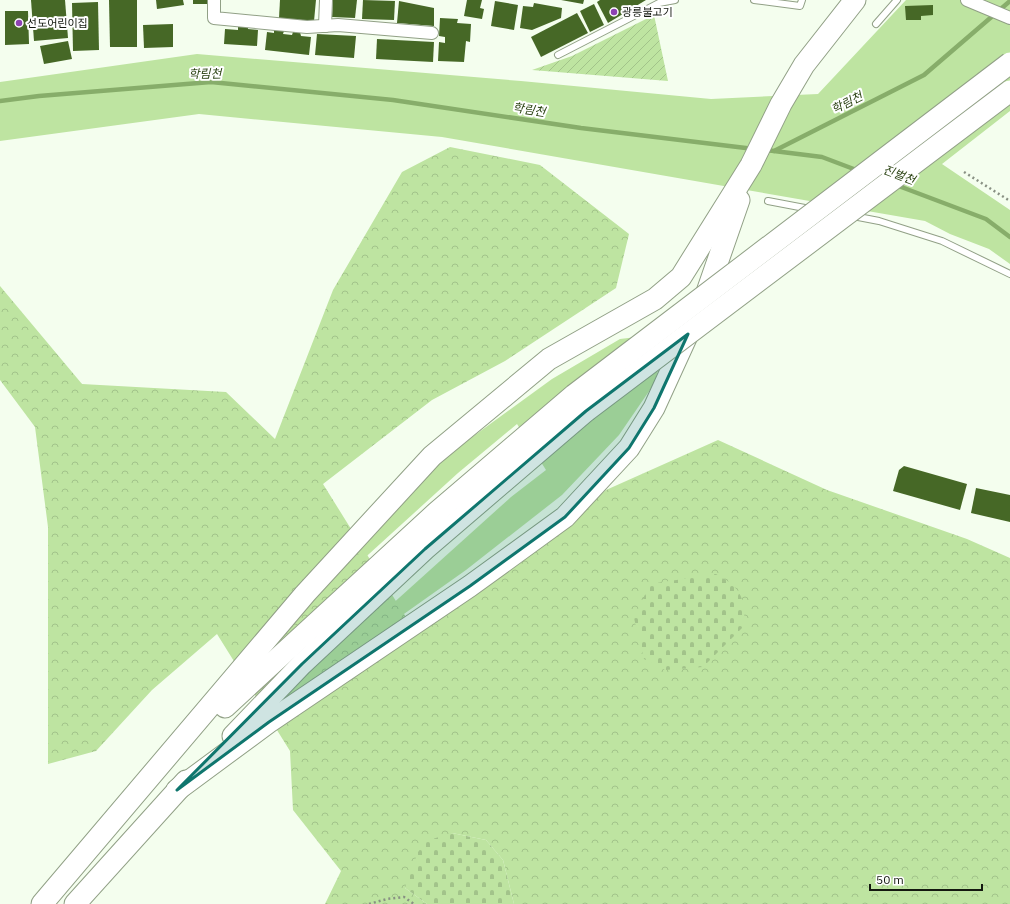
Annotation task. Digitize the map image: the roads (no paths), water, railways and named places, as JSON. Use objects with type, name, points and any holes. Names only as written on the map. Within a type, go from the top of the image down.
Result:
[{"type":"highway","points":[[42,904],[305,594],[432,456],[549,359],[655,299],[681,276],[751,165],[781,104],[804,65],[856,0]]},
{"type":"highway","points":[[153,774],[403,542],[1010,63]]},
{"type":"highway","points":[[76,904],[177,790],[302,664],[580,403],[1010,91]]},
{"type":"highway","points":[[177,790],[269,722],[470,586],[565,516],[629,448],[654,408],[707,292],[751,165]]},
{"type":"street","points":[[214,0],[214,18],[307,27],[338,24],[432,33]]},
{"type":"street","points":[[325,26],[326,0]]},
{"type":"street","points":[[967,0],[1010,18]]},
{"type":"lane","points":[[558,55],[659,3],[675,0]]},
{"type":"lane","points":[[754,0],[800,6],[802,0]]},
{"type":"lane","points":[[876,24],[897,0]]},
{"type":"lane","points":[[768,201],[827,212]]},
{"type":"lane","points":[[835,213],[879,221],[942,241],[1010,274]]},
{"type":"waterway","name":"학림천","points":[[765,150],[774,151],[924,75],[1010,1]]},
{"type":"waterway","name":"학림천","points":[[0,101],[39,96],[211,82],[393,100],[581,128],[754,149]]},
{"type":"waterway","name":"진벌천","points":[[774,151],[822,157],[859,171]]},
{"type":"waterway","name":"진벌천","points":[[896,185],[986,219],[1010,237]]},
{"type":"place","name":"광릉불고기","points":[[614,12]]},
{"type":"place","name":"선도어린이집","points":[[19,23]]}]
